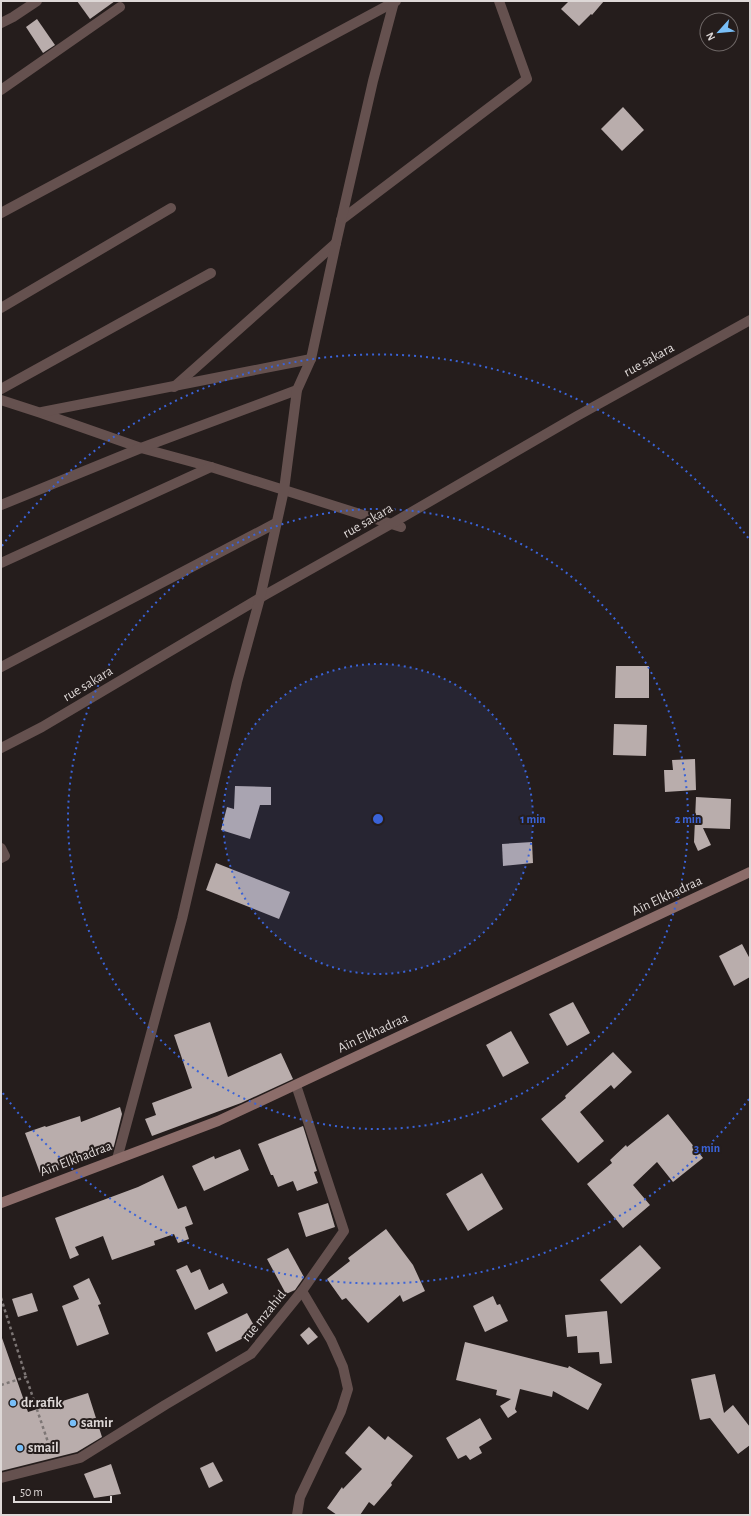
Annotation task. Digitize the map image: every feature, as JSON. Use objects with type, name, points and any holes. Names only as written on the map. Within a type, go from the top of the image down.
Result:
[{"type":"main road","name":"Aïn Elkhadraa","points":[[1,1203],[218,1121],[750,872]]},
{"type":"street","points":[[1,23],[37,1]]},
{"type":"street","points":[[341,220],[528,79],[499,1]]},
{"type":"street","points":[[117,1159],[182,918],[237,682],[260,598],[284,490],[297,390],[311,359],[373,81],[395,2]]},
{"type":"street","points":[[1,213],[395,2]]},
{"type":"street","points":[[1,90],[120,6]]},
{"type":"street","points":[[1,308],[172,208]]},
{"type":"street","points":[[174,387],[336,242]]},
{"type":"street","points":[[1,389],[211,273]]},
{"type":"street","name":"rue sakara","points":[[1,748],[42,728],[260,598],[578,416],[750,320]]},
{"type":"street","points":[[41,413],[311,359]]},
{"type":"street","points":[[1,505],[141,448],[297,390]]},
{"type":"street","points":[[1,400],[141,448],[211,467],[401,527]]},
{"type":"street","points":[[1,564],[211,467]]},
{"type":"street","points":[[1,667],[276,522]]},
{"type":"street","points":[[1,848],[5,856],[1,858]]},
{"type":"street","name":"rue mzahid","points":[[1,1478],[80,1458],[251,1354],[302,1291],[344,1231],[296,1085]]},
{"type":"street","points":[[297,1515],[300,1497],[341,1411],[348,1388],[343,1367],[331,1340],[302,1291]]},
{"type":"path","points":[[1,1298],[55,1464]]},
{"type":"path","points":[[1,1385],[26,1377]]},
{"type":"building","points":[[77,1],[115,1],[90,19]]},
{"type":"building","points":[[569,1],[604,1],[592,15],[591,14],[579,26],[561,9]]},
{"type":"building","points":[[37,19],[55,45],[43,53],[26,27]]},
{"type":"building","points":[[623,107],[644,130],[622,151],[601,129]]},
{"type":"building","points":[[616,666],[649,666],[649,698],[615,698]]},
{"type":"building","points":[[614,724],[647,725],[646,756],[613,755]]},
{"type":"building","points":[[695,759],[696,790],[665,792],[664,770],[673,770],[672,760]]},
{"type":"building","points":[[235,786],[271,787],[271,805],[260,805],[250,839],[221,830],[227,807],[234,809]]},
{"type":"building","points":[[696,797],[731,799],[730,829],[703,828],[711,845],[698,851],[694,842]]},
{"type":"building","points":[[532,842],[533,863],[503,866],[502,844]]},
{"type":"building","points":[[216,863],[290,892],[279,919],[206,890]]},
{"type":"building","points":[[742,944],[750,959],[750,977],[734,986],[719,956]]},
{"type":"building","points":[[573,1002],[590,1033],[567,1046],[549,1014]]},
{"type":"building","points":[[210,1022],[228,1077],[281,1053],[293,1079],[241,1103],[152,1136],[145,1119],[156,1115],[152,1103],[192,1088],[174,1035]]},
{"type":"building","points":[[511,1031],[529,1063],[503,1077],[486,1045]]},
{"type":"building","points":[[613,1052],[632,1072],[614,1089],[611,1085],[580,1112],[604,1141],[578,1163],[541,1119],[566,1098],[565,1096]]},
{"type":"building","points":[[120,1107],[122,1114],[113,1150],[74,1162],[73,1160],[40,1173],[25,1133],[80,1116],[81,1122]]},
{"type":"building","points":[[668,1114],[703,1158],[673,1182],[657,1162],[633,1185],[650,1205],[623,1228],[587,1184],[612,1163],[610,1160],[626,1145],[627,1147]]},
{"type":"building","points":[[303,1126],[317,1171],[314,1172],[318,1183],[297,1191],[293,1181],[278,1187],[273,1175],[271,1175],[258,1144]]},
{"type":"building","points":[[240,1149],[249,1170],[204,1191],[192,1166],[214,1156],[215,1159]]},
{"type":"building","points":[[482,1173],[503,1209],[468,1231],[446,1194]]},
{"type":"building","points":[[163,1175],[178,1209],[186,1206],[193,1224],[185,1227],[189,1239],[178,1243],[174,1234],[154,1241],[155,1245],[112,1260],[103,1236],[75,1247],[79,1255],[70,1259],[55,1218],[138,1187]]},
{"type":"building","points":[[328,1203],[335,1227],[306,1237],[298,1213]]},
{"type":"building","points":[[386,1229],[413,1265],[425,1291],[403,1302],[400,1295],[368,1323],[346,1298],[342,1300],[327,1279],[350,1261],[348,1258]]},
{"type":"building","points":[[640,1245],[661,1268],[621,1304],[600,1280]]},
{"type":"building","points":[[288,1248],[304,1277],[295,1290],[286,1294],[267,1259]]},
{"type":"building","points":[[187,1265],[191,1273],[200,1269],[209,1290],[223,1283],[228,1293],[195,1310],[176,1270]]},
{"type":"building","points":[[89,1278],[101,1304],[98,1305],[109,1334],[77,1346],[62,1306],[79,1299],[73,1286]]},
{"type":"building","points":[[32,1293],[38,1311],[18,1317],[12,1299]]},
{"type":"building","points":[[493,1296],[497,1305],[500,1304],[508,1321],[485,1332],[473,1306]]},
{"type":"building","points":[[607,1311],[612,1363],[600,1364],[599,1352],[578,1353],[577,1336],[567,1337],[565,1315]]},
{"type":"building","points":[[247,1313],[257,1331],[216,1352],[207,1333]]},
{"type":"building","points":[[309,1327],[318,1337],[308,1345],[300,1335]]},
{"type":"building","points":[[1,1338],[28,1412],[88,1393],[102,1437],[77,1452],[1,1471]]},
{"type":"building","points":[[465,1342],[568,1368],[569,1366],[602,1384],[588,1410],[553,1391],[552,1397],[520,1389],[515,1409],[517,1412],[508,1418],[500,1406],[511,1399],[496,1395],[497,1390],[456,1380]]},
{"type":"building","points":[[715,1374],[724,1413],[733,1405],[750,1427],[750,1445],[738,1454],[710,1418],[700,1420],[691,1379]]},
{"type":"building","points":[[480,1418],[492,1439],[479,1447],[482,1453],[470,1460],[466,1455],[458,1459],[446,1438]]},
{"type":"building","points":[[369,1426],[385,1440],[388,1436],[413,1456],[391,1483],[392,1485],[374,1506],[369,1502],[360,1515],[337,1515],[327,1508],[342,1487],[343,1489],[362,1469],[345,1453]]},
{"type":"building","points":[[213,1462],[223,1481],[209,1488],[200,1468]]},
{"type":"building","points":[[111,1464],[121,1494],[94,1498],[84,1474]]},
{"type":"place","name":"dr.rafik","points":[[13,1403]]},
{"type":"place","name":"samir","points":[[73,1423]]},
{"type":"place","name":"smail","points":[[20,1448]]}]
